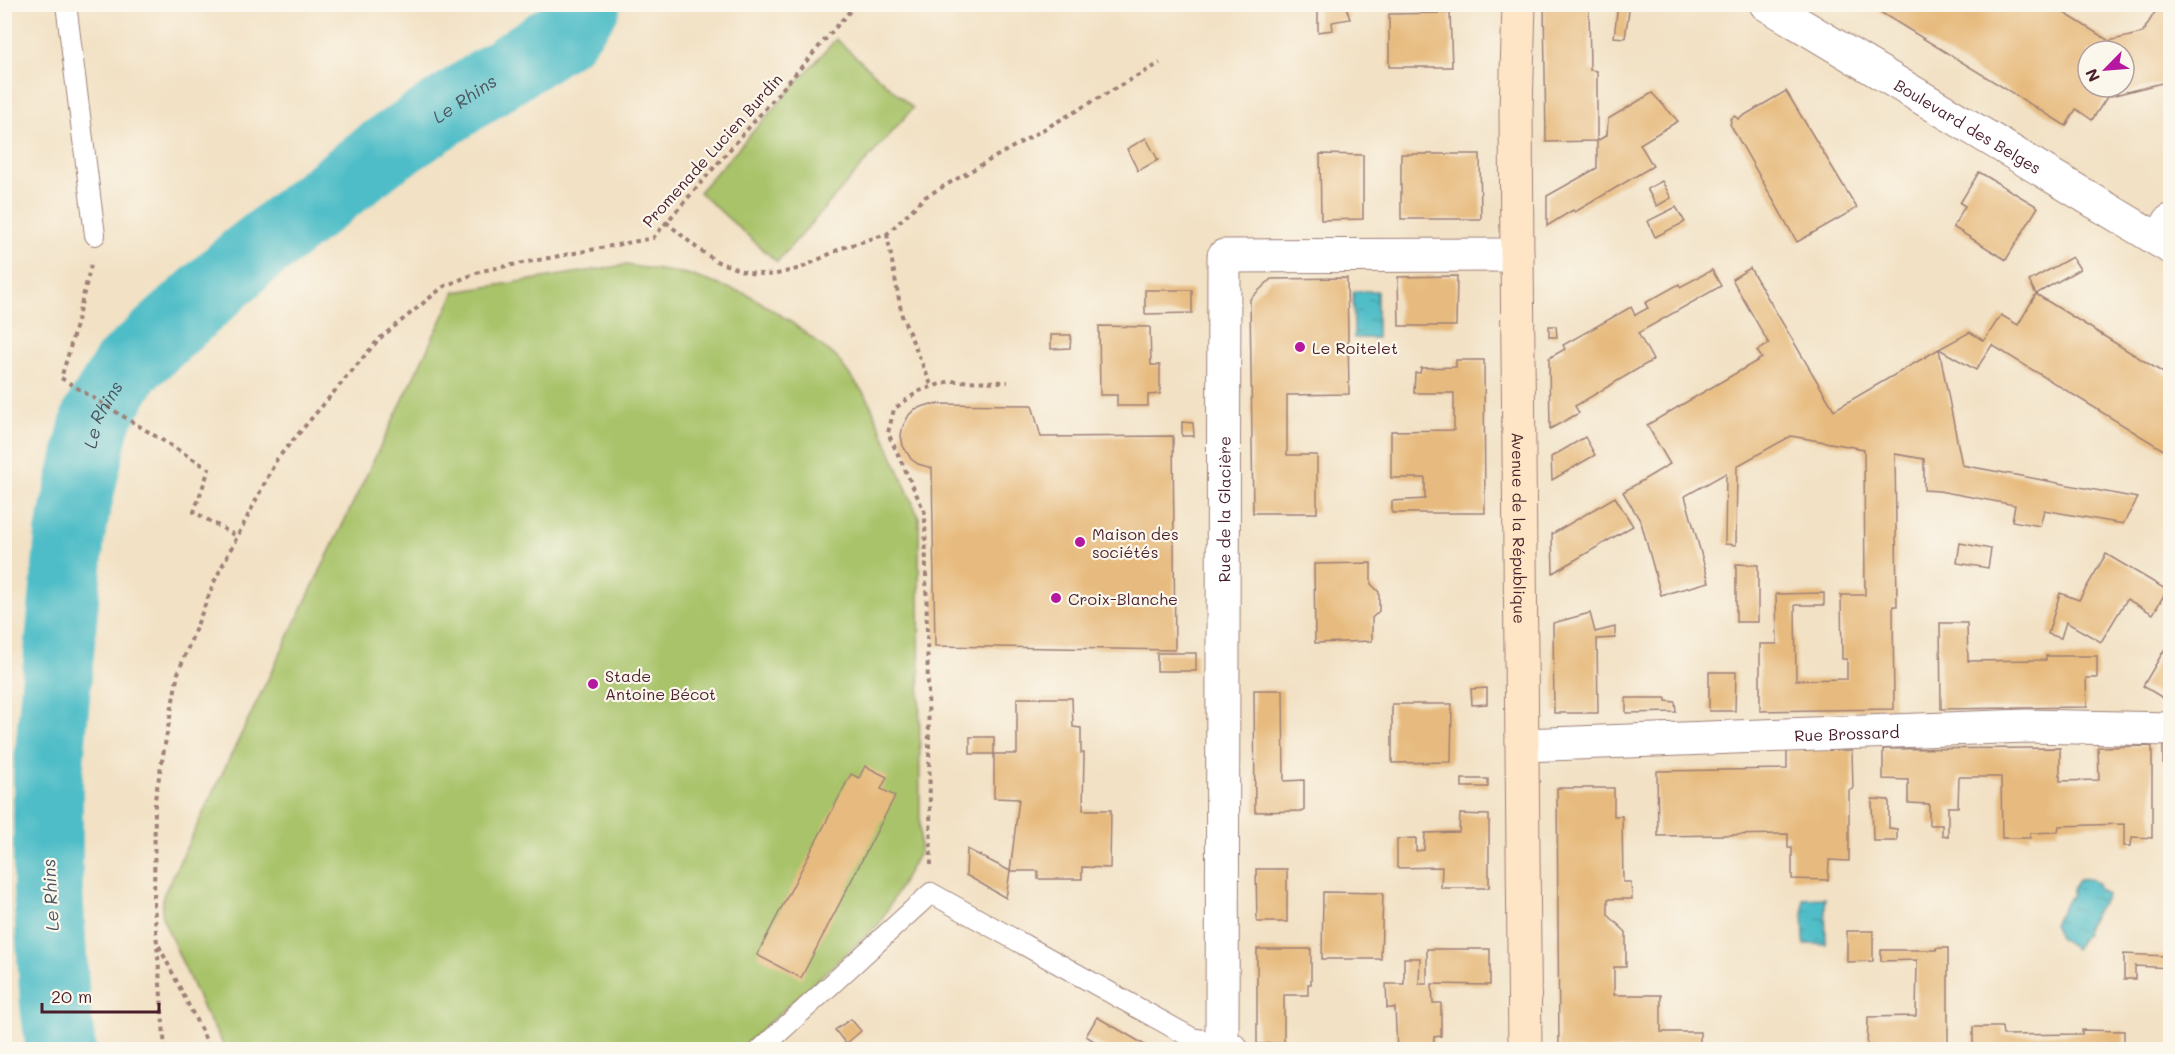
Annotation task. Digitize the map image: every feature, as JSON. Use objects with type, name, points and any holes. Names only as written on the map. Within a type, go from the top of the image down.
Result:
[{"type":"main road","name":"Avenue de la République","points":[[1519,4],[1516,255],[1525,1050]]},
{"type":"street","name":"Boulevard des Belges","points":[[1766,4],[2166,236]]},
{"type":"street","name":"Rue de la Glacière","points":[[1227,1046],[1224,256],[1516,255]]},
{"type":"street","name":"Rue Brossard","points":[[1523,745],[2026,726],[2170,729]]},
{"type":"lane","points":[[66,4],[95,235]]},
{"type":"lane","points":[[760,1050],[931,893],[1192,1038],[1227,1046]]},
{"type":"path","name":"Promenade Lucien Burdin","points":[[165,1050],[154,904],[155,799],[178,673],[215,580],[278,459],[379,339],[443,287],[481,271],[653,238],[856,4]]},
{"type":"path","points":[[666,222],[698,249],[718,262],[748,273],[773,275],[801,268],[842,248],[887,234],[925,197],[1160,63]]},
{"type":"path","points":[[887,234],[902,316],[932,387]]},
{"type":"path","points":[[95,235],[89,274],[61,378],[209,469],[194,512],[238,537]]},
{"type":"path","points":[[931,893],[925,513],[888,433],[894,410],[919,391],[950,381],[1008,382]]},
{"type":"path","points":[[157,942],[211,1050]]},
{"type":"green space","points":[[836,39],[913,108],[777,262],[699,192]]},
{"type":"green space","name":"Stade Antoine Bécot","points":[[625,265],[687,274],[749,295],[790,321],[836,357],[868,399],[919,518],[920,851],[879,924],[740,1049],[226,1049],[204,1011],[162,917],[163,896],[455,292]]},
{"type":"water","points":[[1353,291],[1377,291],[1377,338],[1354,338]]},
{"type":"water","points":[[2090,878],[2107,895],[2075,949],[2059,937],[2053,924],[2079,879]]},
{"type":"water","points":[[1825,898],[1826,944],[1804,944],[1803,899]]},
{"type":"building","points":[[1318,4],[1345,4],[1350,19],[1332,22],[1333,30],[1318,32]]},
{"type":"building","points":[[1544,4],[1589,4],[1590,70],[1597,71],[1597,141],[1546,142]]},
{"type":"building","points":[[1618,4],[1630,4],[1625,38],[1614,37]]},
{"type":"building","points":[[1867,4],[2050,4],[2106,39],[2076,39],[2076,99],[2106,99],[2092,120],[2076,109],[2066,126]]},
{"type":"building","points":[[2160,4],[2170,4],[2170,81],[2136,90],[2136,39],[2117,39],[2142,33]]},
{"type":"building","points":[[1450,13],[1452,67],[1389,67],[1389,14]]},
{"type":"building","points":[[1786,91],[1857,208],[1797,242],[1730,124],[1730,119],[1735,116],[1738,119]]},
{"type":"building","points":[[1652,93],[1678,121],[1640,144],[1653,166],[1547,226],[1547,196],[1597,168],[1597,141],[1607,135],[1608,119]]},
{"type":"building","points":[[1146,138],[1158,160],[1138,171],[1127,149]]},
{"type":"building","points":[[1320,154],[1363,155],[1363,219],[1321,220]]},
{"type":"building","points":[[1401,154],[1480,154],[1481,219],[1401,219]]},
{"type":"building","points":[[1979,172],[2038,207],[2006,260],[1953,227],[1965,206],[1960,203]]},
{"type":"building","points":[[1662,181],[1671,198],[1657,206],[1647,189]]},
{"type":"building","points":[[1676,207],[1685,222],[1655,237],[1648,221]]},
{"type":"building","points":[[2072,257],[2080,269],[2036,294],[2029,281]]},
{"type":"building","points":[[1750,268],[1834,410],[1939,349],[1962,465],[2138,498],[2123,524],[2044,510],[2040,526],[2012,521],[2015,505],[1924,490],[1924,459],[1895,454],[1897,606],[1893,606],[1894,709],[1760,711],[1760,644],[1777,644],[1776,594],[1824,593],[1824,605],[1795,605],[1796,680],[1847,679],[1847,659],[1842,659],[1841,595],[1865,595],[1864,449],[1791,436],[1737,466],[1736,545],[1725,544],[1726,473],[1685,496],[1709,582],[1661,595],[1641,522],[1623,492],[1670,464],[1647,425],[1762,358],[1757,351],[1769,344],[1732,279]]},
{"type":"building","points":[[1712,270],[1721,286],[1638,333],[1653,360],[1575,406],[1579,413],[1550,429],[1549,358],[1565,349],[1563,345],[1631,307],[1635,315],[1648,308],[1645,303],[1679,284],[1680,287]]},
{"type":"building","points":[[1457,276],[1456,326],[1399,326],[1398,277]]},
{"type":"building","name":"Le Roitelet","points":[[1347,278],[1349,394],[1287,395],[1287,455],[1317,455],[1317,513],[1253,513],[1250,299],[1271,279]]},
{"type":"building","points":[[1145,290],[1192,290],[1192,313],[1145,314]]},
{"type":"building","points":[[2036,294],[2170,377],[2170,442],[2165,451],[1992,345],[1976,370],[1939,349],[1970,332],[1984,341],[2001,315],[2018,325]]},
{"type":"building","points":[[1099,326],[1150,327],[1151,365],[1160,365],[1160,394],[1148,395],[1148,406],[1117,406],[1117,395],[1100,395]]},
{"type":"building","points":[[1549,326],[1556,326],[1557,337],[1549,337]]},
{"type":"building","points":[[1051,335],[1071,335],[1070,348],[1051,349]]},
{"type":"building","points":[[1456,360],[1484,360],[1485,513],[1392,513],[1392,501],[1425,499],[1425,478],[1391,478],[1391,431],[1454,430],[1454,393],[1414,393],[1415,373],[1420,373],[1421,368],[1456,367]]},
{"type":"building","name":"Maison des sociétés","points":[[931,404],[1032,405],[1041,437],[1173,436],[1175,650],[935,646],[932,468],[918,464],[911,459],[903,446],[901,435],[909,415],[915,409]]},
{"type":"building","points":[[1182,422],[1193,423],[1194,436],[1182,436]]},
{"type":"building","points":[[1585,437],[1595,455],[1552,480],[1551,457]]},
{"type":"building","points":[[1615,497],[1633,526],[1553,573],[1552,534]]},
{"type":"building","points":[[1960,543],[1991,549],[1988,568],[1957,563]]},
{"type":"building","points":[[2106,554],[2167,590],[2153,614],[2127,599],[2101,642],[2066,622],[2061,638],[2048,634],[2060,593],[2079,600]]},
{"type":"building","points":[[1371,563],[1371,584],[1379,592],[1379,611],[1372,618],[1372,641],[1315,643],[1314,564]]},
{"type":"building","points":[[1736,564],[1758,565],[1758,622],[1736,622]]},
{"type":"building","points":[[1590,613],[1595,632],[1615,627],[1615,638],[1597,639],[1598,713],[1554,713],[1553,623]]},
{"type":"building","points":[[1940,623],[1967,623],[1968,661],[2046,660],[2046,656],[2097,656],[2097,678],[2086,678],[2087,707],[1941,709]]},
{"type":"building","points":[[2170,640],[2170,687],[2163,698],[2143,686]]},
{"type":"building","points":[[1157,653],[1196,653],[1196,671],[1157,671]]},
{"type":"building","points":[[1709,672],[1736,672],[1735,711],[1709,711]]},
{"type":"building","points":[[1487,688],[1487,704],[1472,705],[1471,689]]},
{"type":"building","points":[[1254,690],[1283,690],[1284,781],[1304,780],[1304,811],[1255,812]]},
{"type":"building","points":[[1017,698],[1072,698],[1073,727],[1081,728],[1081,753],[1084,753],[1083,810],[1111,810],[1110,868],[1082,867],[1082,879],[1038,879],[1038,871],[1010,871],[1019,799],[994,798],[994,754],[1017,754]]},
{"type":"building","points":[[1626,698],[1666,698],[1666,701],[1675,702],[1676,712],[1626,713]]},
{"type":"building","points":[[1392,704],[1452,704],[1451,762],[1392,763]]},
{"type":"building","points":[[970,737],[994,737],[994,754],[970,754]]},
{"type":"building","points":[[2152,746],[2152,838],[2132,837],[2131,846],[2124,846],[2124,824],[2059,826],[2058,832],[2030,833],[2030,838],[2002,838],[2001,777],[1959,777],[1958,807],[1948,807],[1948,836],[1942,835],[1942,825],[1929,825],[1929,804],[1908,803],[1908,780],[1883,779],[1883,749],[2060,748],[2060,781],[2099,780],[2098,747]]},
{"type":"building","points":[[2163,746],[2170,746],[2170,764],[2163,764]]},
{"type":"building","points":[[1787,750],[1852,750],[1853,789],[1849,790],[1849,861],[1829,860],[1828,880],[1792,879],[1792,848],[1788,848],[1788,834],[1658,836],[1657,771],[1787,769]]},
{"type":"building","points":[[865,766],[887,777],[881,789],[895,796],[801,978],[757,955],[851,774],[859,778]]},
{"type":"building","points":[[1462,779],[1488,779],[1488,787],[1462,787]]},
{"type":"building","points":[[1557,788],[1614,788],[1614,816],[1622,816],[1623,882],[1631,882],[1632,899],[1608,899],[1608,915],[1626,932],[1626,967],[1614,967],[1614,995],[1661,995],[1661,1032],[1700,1032],[1700,1050],[1559,1050]]},
{"type":"building","points":[[1872,799],[1889,800],[1889,828],[1897,829],[1897,841],[1873,841]]},
{"type":"building","points":[[1460,814],[1489,815],[1489,888],[1441,888],[1442,867],[1397,868],[1397,839],[1416,838],[1416,851],[1424,850],[1425,833],[1459,832]]},
{"type":"building","points":[[967,849],[1010,871],[1006,898],[966,875]]},
{"type":"building","points":[[1256,869],[1287,869],[1287,922],[1257,922]]},
{"type":"building","points":[[1323,892],[1383,893],[1381,959],[1322,959]]},
{"type":"building","points":[[1847,931],[1873,931],[1873,961],[1847,962]]},
{"type":"building","points":[[1936,948],[1948,948],[1948,1049],[1867,1050],[1868,1017],[1916,1016],[1917,960],[1881,961],[1881,950],[1936,950]]},
{"type":"building","points":[[1257,949],[1311,949],[1311,984],[1308,984],[1308,995],[1284,995],[1284,1043],[1257,1044]]},
{"type":"building","points":[[1427,949],[1490,949],[1490,985],[1432,984],[1433,1003],[1441,1003],[1441,1036],[1434,1037],[1433,1050],[1397,1050],[1395,1008],[1387,1008],[1386,984],[1404,984],[1404,958],[1420,958],[1419,984],[1427,984]]},
{"type":"building","points":[[2165,950],[2170,950],[2170,968],[2135,966],[2135,979],[2124,979],[2124,954],[2165,956]]},
{"type":"building","points":[[1097,1017],[1153,1050],[1108,1050],[1086,1036]]},
{"type":"building","points":[[851,1019],[861,1031],[846,1044],[835,1030]]},
{"type":"building","points":[[1973,1027],[2002,1027],[2003,1035],[2082,1034],[2082,1030],[2124,1031],[2124,1050],[1973,1049]]},
{"type":"waterway","name":"Le Rhins","points":[[61,1050],[55,1005],[48,890],[48,773],[70,534],[96,418],[127,367],[246,259],[380,154],[564,33],[586,4]]},
{"type":"place","name":"Le Roitelet","points":[[1300,347]]},
{"type":"place","name":"Maison des sociétés","points":[[1080,542]]},
{"type":"place","name":"Croix-Blanche","points":[[1056,598]]},
{"type":"place","name":"Stade Antoine Bécot","points":[[593,684]]}]
